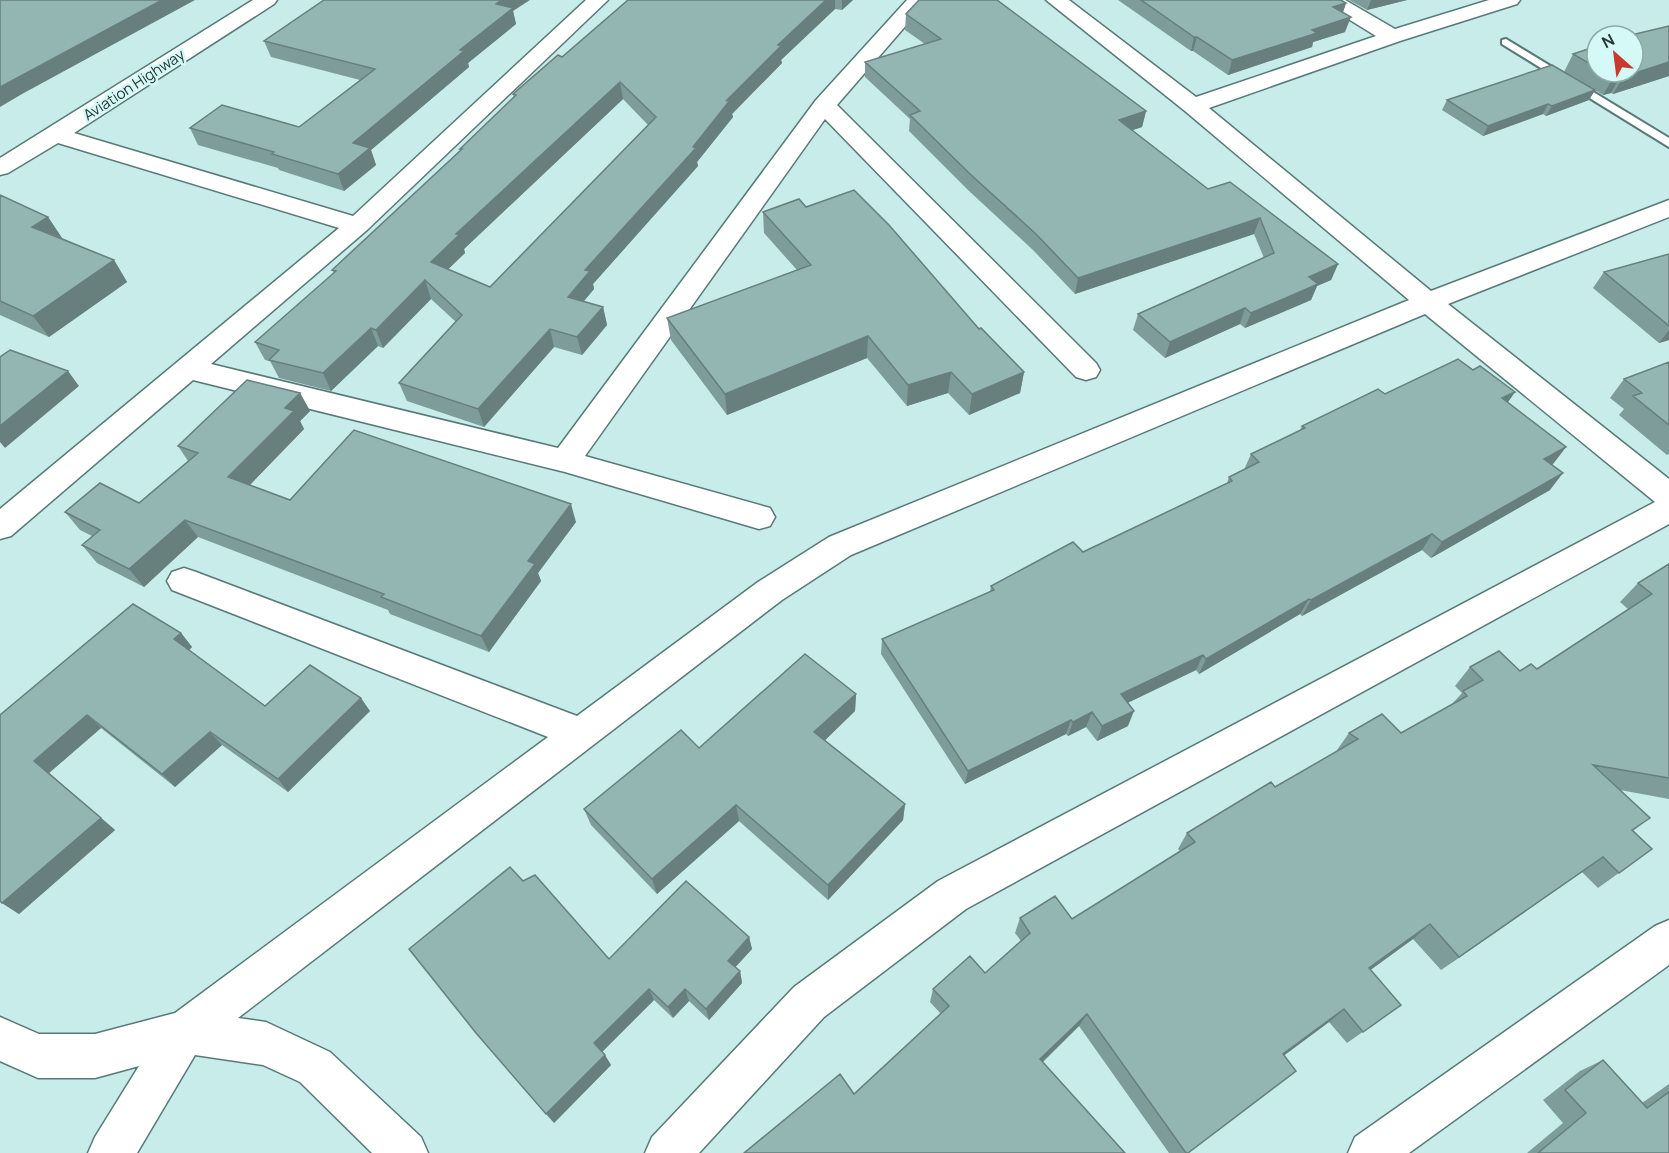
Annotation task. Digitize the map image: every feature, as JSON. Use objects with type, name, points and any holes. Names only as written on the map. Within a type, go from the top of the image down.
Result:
[{"type":"street","name":"Aviation Highway","points":[[0,168],[267,0]]},
{"type":"street","points":[[0,527],[358,225],[598,0]]},
{"type":"street","points":[[565,461],[824,105],[918,0]]},
{"type":"street","points":[[1056,0],[1193,106],[1428,302],[1669,496]]},
{"type":"street","points":[[1331,0],[1393,37]]},
{"type":"street","points":[[1193,106],[1393,37],[1510,0]]},
{"type":"street","points":[[824,105],[1086,370]]},
{"type":"street","points":[[55,135],[358,225]]},
{"type":"street","points":[[111,1153],[185,1032],[770,591],[840,546],[1428,302],[1669,208]]},
{"type":"street","points":[[189,369],[565,461],[759,517]]},
{"type":"street","points":[[668,1153],[809,1002],[952,895],[1669,509]]},
{"type":"street","points":[[184,581],[580,733]]},
{"type":"street","points":[[1371,1153],[1669,940]]},
{"type":"street","points":[[0,1040],[38,1056],[95,1056],[185,1032],[266,1044],[315,1067],[405,1153]]},
{"type":"lane","points":[[1506,42],[1669,143]]},
{"type":"building","points":[[0,0],[162,0],[0,87]]},
{"type":"building","points":[[324,0],[502,0],[496,4],[513,8],[460,50],[464,51],[353,143],[370,148],[338,174],[272,154],[274,152],[190,128],[222,105],[299,127],[375,69],[264,41]]},
{"type":"building","points":[[628,0],[826,0],[778,45],[781,46],[726,101],[731,99],[693,147],[696,148],[585,270],[590,271],[568,297],[603,307],[577,337],[550,329],[478,409],[399,383],[462,315],[425,280],[376,330],[371,328],[323,373],[269,360],[279,350],[255,342],[336,271],[332,270],[462,149],[460,149],[516,95],[513,94],[558,55],[562,57]],"holes":[[[620,82],[656,117],[490,287],[431,262],[459,235],[456,234]]]},
{"type":"building","points":[[919,0],[997,0],[1146,111],[1119,120],[1208,189],[1230,182],[1338,264],[1309,277],[1318,284],[1251,313],[1245,308],[1170,342],[1138,314],[1274,253],[1260,218],[1078,278],[1036,234],[910,115],[920,111],[865,62],[941,39],[906,14]]},
{"type":"building","points":[[1141,0],[1341,0],[1346,3],[1333,7],[1351,17],[1312,30],[1317,33],[1232,60]]},
{"type":"building","points":[[1669,26],[1669,62],[1645,70],[1645,32]]},
{"type":"building","points":[[1585,50],[1585,61],[1573,54]]},
{"type":"building","points":[[1552,65],[1595,90],[1488,126],[1447,100]]},
{"type":"building","points":[[854,190],[889,225],[979,329],[981,328],[1024,372],[972,394],[951,372],[908,385],[868,336],[725,394],[667,318],[811,265],[763,212],[799,199],[806,207]]},
{"type":"building","points":[[0,195],[48,217],[32,227],[114,260],[33,316],[0,301]]},
{"type":"building","points":[[1669,254],[1669,326],[1604,272]]},
{"type":"building","points":[[10,350],[68,371],[0,426],[0,357]]},
{"type":"building","points":[[1458,359],[1473,370],[1480,366],[1515,392],[1502,398],[1566,447],[1544,459],[1563,473],[1442,542],[1432,534],[1311,600],[1309,599],[1206,659],[1203,655],[1121,694],[1134,711],[1102,726],[1092,712],[968,771],[882,639],[994,590],[991,586],[1073,542],[1083,552],[1232,481],[1229,477],[1259,462],[1251,454],[1305,428],[1302,426],[1378,389],[1385,394]]},
{"type":"building","points":[[1669,362],[1669,425],[1633,396],[1642,393],[1624,379]]},
{"type":"building","points":[[247,380],[300,393],[285,408],[294,411],[228,477],[290,500],[354,430],[571,504],[528,561],[535,564],[481,636],[381,597],[384,594],[185,520],[129,569],[82,545],[100,530],[65,512],[100,483],[139,503],[198,453],[178,446]]},
{"type":"building","points":[[1669,564],[1669,778],[1593,765],[1650,818],[1632,830],[1652,849],[1619,873],[1603,857],[1459,957],[1430,924],[1369,968],[1401,1005],[1363,1032],[1344,1009],[1283,1054],[1296,1071],[1188,1153],[1087,1014],[1040,1059],[1125,1153],[744,1153],[840,1074],[854,1094],[949,1006],[933,989],[970,956],[985,973],[1030,933],[1020,918],[1055,896],[1072,919],[1195,842],[1187,833],[1271,782],[1275,787],[1358,739],[1349,733],[1382,714],[1401,733],[1467,696],[1463,691],[1483,680],[1470,667],[1499,651],[1520,671],[1531,664],[1537,669],[1652,594],[1638,583]]},
{"type":"building","points":[[133,604],[181,633],[174,639],[265,706],[310,665],[361,698],[278,779],[210,732],[162,774],[87,715],[34,761],[101,818],[2,903],[0,901],[0,715]]},
{"type":"building","points":[[805,654],[856,694],[814,732],[905,804],[828,885],[736,805],[652,879],[584,809],[681,730],[699,748]]},
{"type":"building","points":[[510,867],[523,881],[535,875],[609,959],[686,881],[749,937],[728,961],[740,971],[706,1009],[685,989],[668,1007],[649,989],[594,1043],[605,1055],[546,1114],[476,1033],[409,949]]},
{"type":"building","points":[[1603,1060],[1647,1108],[1669,1092],[1669,1153],[1538,1153],[1586,1113],[1565,1090]]}]
